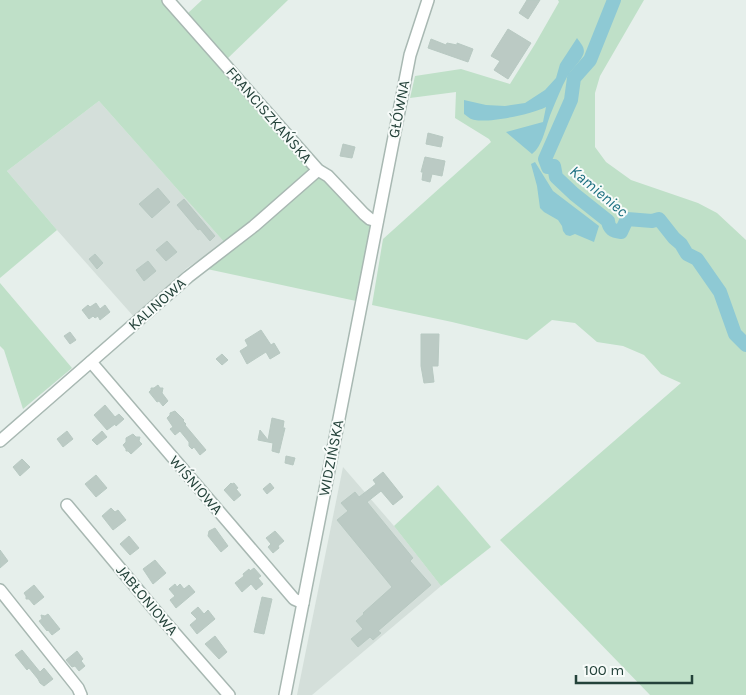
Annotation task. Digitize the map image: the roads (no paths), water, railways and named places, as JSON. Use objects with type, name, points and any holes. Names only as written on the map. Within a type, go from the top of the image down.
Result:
[{"type":"street","name":"FRANCISZKAŃSKA","points":[[168,0],[318,170],[328,176],[364,214],[370,219],[377,221]]},
{"type":"street","name":"GŁÓWNA","points":[[377,221],[410,55],[428,0]]},
{"type":"street","name":"KALINOWA","points":[[0,441],[188,277],[254,226],[318,170]]},
{"type":"street","name":"WIDZIŃSKA","points":[[285,695],[377,221]]},
{"type":"street","name":"WIŚNIOWA","points":[[91,362],[294,599],[303,604]]},
{"type":"street","name":"JABŁONIOWA","points":[[67,505],[229,695]]},
{"type":"street","points":[[0,590],[78,688],[80,695]]},
{"type":"water","points":[[577,38],[584,53],[565,81],[551,113],[542,141],[532,154],[506,132],[543,122],[546,107],[522,115],[482,121],[471,119],[464,114],[464,100],[486,105],[505,106],[525,103],[545,90],[556,78],[560,64]]},
{"type":"water","points":[[535,162],[553,191],[599,226],[594,242],[575,234],[566,235],[558,220],[540,208],[531,164]]},
{"type":"waterway","name":"Kamieniec","points":[[614,0],[590,60],[574,78],[571,100],[545,159],[548,167],[554,166],[556,177],[608,221],[610,228],[614,230],[621,232],[627,219],[652,221],[659,219],[681,244],[687,254],[697,259],[720,292],[735,334],[746,345]]}]
